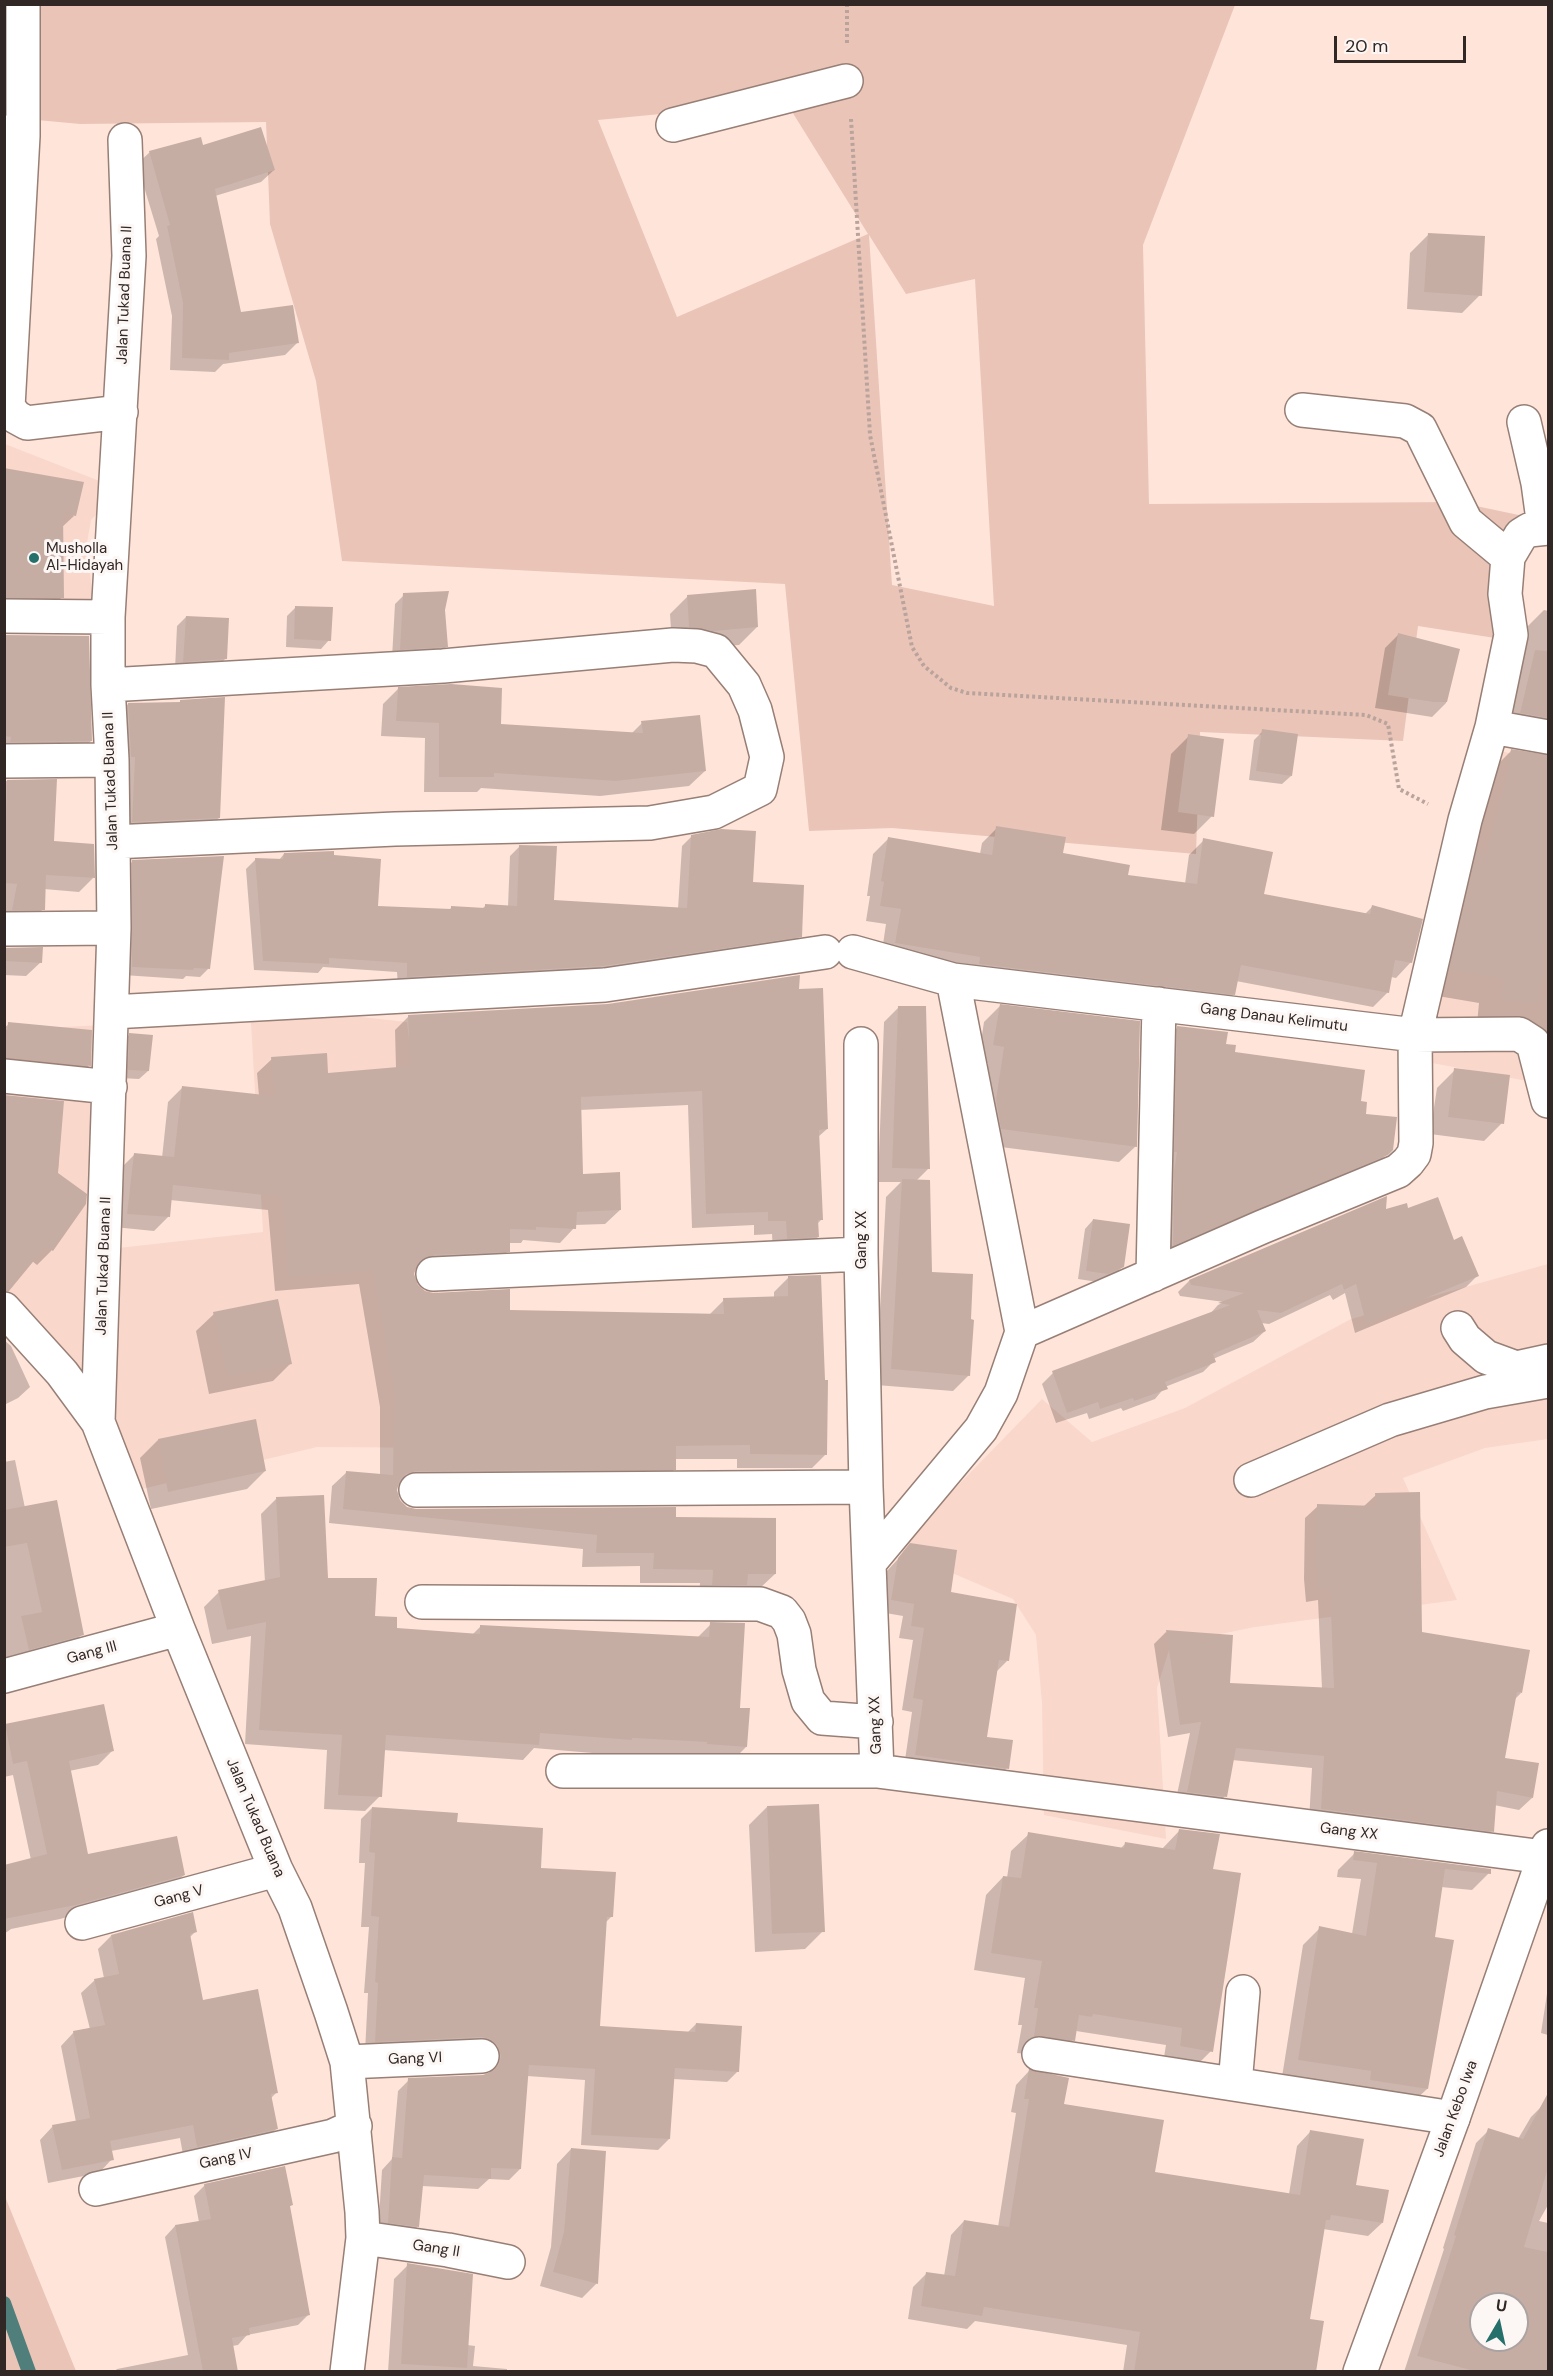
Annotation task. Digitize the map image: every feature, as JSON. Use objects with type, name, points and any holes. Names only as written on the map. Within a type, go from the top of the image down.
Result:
[{"type":"street","points":[[23,4],[14,134],[8,407],[16,417],[27,423],[121,412]]},
{"type":"street","points":[[673,125],[846,81]]},
{"type":"street","name":"Jalan Tukad Buana II","points":[[98,1422],[114,928],[108,617],[129,256],[125,140]]},
{"type":"street","points":[[1302,410],[1405,421],[1420,429],[1466,522],[1508,557]]},
{"type":"street","points":[[1022,1332],[1262,1227],[1398,1171],[1414,1154],[1416,1143],[1415,1035],[1465,820],[1492,728],[1511,635],[1505,594],[1508,557],[1521,535],[1529,530],[1546,528],[1524,422]]},
{"type":"street","points":[[4,616],[108,617]]},
{"type":"street","points":[[108,685],[443,666],[673,645],[697,646],[716,651],[744,685],[755,710],[767,757],[760,789],[714,812],[650,822],[395,829],[113,842]]},
{"type":"street","points":[[1492,728],[1548,737]]},
{"type":"street","points":[[4,761],[112,760]]},
{"type":"street","points":[[4,929],[114,928]]},
{"type":"street","name":"Gang Danau Kelimutu","points":[[112,1012],[605,985],[839,952],[953,980],[1415,1035],[1519,1034],[1533,1043],[1548,1101]]},
{"type":"street","points":[[870,1562],[981,1429],[1001,1393],[1022,1332],[953,980]]},
{"type":"street","points":[[1153,1275],[1159,1004]]},
{"type":"street","name":"Gang XX","points":[[861,1044],[861,1254],[866,1486],[877,1772],[1546,1852]]},
{"type":"street","points":[[4,1076],[110,1087]]},
{"type":"street","points":[[433,1274],[861,1254]]},
{"type":"street","name":"Jalan Tukad Buana","points":[[4,1309],[62,1372],[98,1422],[178,1629],[276,1870],[295,1908],[347,2062],[355,2126],[363,2238],[347,2372]]},
{"type":"street","points":[[1458,1328],[1465,1339],[1486,1357],[1516,1368],[1548,1361]]},
{"type":"street","points":[[1251,1479],[1390,1420],[1485,1392],[1548,1382]]},
{"type":"street","points":[[416,1490],[866,1486]]},
{"type":"street","points":[[422,1602],[760,1604],[782,1612],[789,1622],[794,1634],[799,1670],[807,1701],[822,1718],[876,1722]]},
{"type":"street","name":"Gang III","points":[[4,1676],[178,1629]]},
{"type":"street","points":[[563,1771],[877,1772]]},
{"type":"street","name":"Jalan Kebo Iwa","points":[[1360,2372],[1453,2118],[1546,1852]]},
{"type":"street","name":"Gang V","points":[[82,1923],[276,1870]]},
{"type":"street","points":[[1235,2084],[1243,1992]]},
{"type":"street","points":[[1039,2054],[1453,2118]]},
{"type":"street","name":"Gang VI","points":[[347,2062],[482,2056]]},
{"type":"street","name":"Gang IV","points":[[96,2189],[333,2136],[355,2126]]},
{"type":"street","name":"Gang II","points":[[363,2238],[448,2250],[508,2262]]},
{"type":"path","points":[[847,4],[846,81],[850,107],[870,435],[912,647],[924,666],[951,688],[967,693],[1366,715],[1388,724],[1398,786],[1402,792],[1465,820]]},
{"type":"shaded area","points":[[4,5],[1235,5],[1143,245],[1149,504],[1457,502],[1533,518],[1495,638],[1418,626],[1403,741],[1200,732],[1196,854],[892,828],[809,831],[785,584],[342,561],[316,381],[270,224],[266,122],[80,124],[5,117]],"holes":[[[786,102],[868,234],[677,317],[598,120]],[[869,235],[906,294],[975,279],[994,606],[892,585]]]},
{"type":"shaded area","points":[[5,444],[102,482],[128,482],[91,520],[87,543],[95,624],[5,620]]},
{"type":"shaded area","points":[[1495,749],[1548,765],[1548,1085],[1427,1062],[1453,865]]},
{"type":"shaded area","points":[[250,1005],[407,1022],[456,1448],[317,1447],[109,1497],[84,1409],[5,1315],[4,1030],[124,1024],[118,1248],[263,1232]]},
{"type":"shaded area","points":[[1548,1264],[1548,1439],[1485,1448],[1403,1478],[1457,1600],[1255,1627],[1171,1644],[1157,1688],[1166,1839],[1044,1815],[1042,1703],[1036,1635],[1013,1599],[896,1549],[1042,1399],[1092,1442],[1185,1408],[1351,1319]]},
{"type":"shaded area","points":[[4,2194],[19,2231],[76,2371],[5,2371]]},
{"type":"building","points":[[261,127],[275,170],[215,189],[241,312],[293,305],[299,343],[229,353],[229,360],[182,358],[183,303],[167,226],[170,225],[149,151],[201,137],[203,145]]},
{"type":"building","points":[[1428,233],[1485,236],[1482,296],[1424,292]]},
{"type":"building","points":[[4,468],[84,482],[76,516],[63,514],[64,598],[4,597]]},
{"type":"building","points":[[756,589],[758,627],[714,631],[689,627],[687,595]]},
{"type":"building","points":[[449,591],[445,610],[448,647],[400,650],[403,593]]},
{"type":"building","points":[[295,606],[333,607],[331,641],[294,639]]},
{"type":"building","points":[[186,616],[229,618],[227,659],[183,662]]},
{"type":"building","points":[[1398,633],[1460,649],[1447,702],[1388,695]]},
{"type":"building","points":[[4,635],[89,636],[92,741],[10,742],[11,737],[4,736]]},
{"type":"building","points":[[1535,650],[1548,651],[1548,718],[1520,713]]},
{"type":"building","points":[[451,684],[502,688],[501,724],[643,733],[641,721],[700,715],[706,771],[616,781],[494,773],[494,777],[439,777],[439,723],[396,721],[398,687]]},
{"type":"building","points":[[225,697],[220,818],[132,822],[135,757],[131,757],[128,703],[180,702],[180,700]]},
{"type":"building","points":[[1262,729],[1298,734],[1292,776],[1256,771]]},
{"type":"building","points":[[1188,734],[1224,739],[1214,817],[1178,812]]},
{"type":"building","points":[[1511,749],[1548,755],[1548,920],[1539,1004],[1501,1000],[1503,979],[1449,970],[1477,850],[1486,852],[1507,775]]},
{"type":"building","points":[[57,779],[54,841],[94,844],[95,878],[46,875],[45,910],[12,910],[17,884],[4,883],[7,780]]},
{"type":"building","points":[[996,826],[1066,837],[1063,853],[1130,865],[1128,875],[1197,884],[1203,838],[1273,852],[1264,894],[1370,914],[1372,905],[1423,919],[1412,963],[1395,960],[1389,993],[1241,965],[1235,995],[979,964],[980,957],[895,943],[901,909],[880,906],[884,882],[881,881],[888,837],[992,855]]},
{"type":"building","points":[[721,829],[756,831],[753,882],[804,885],[802,937],[603,966],[407,977],[407,963],[329,958],[329,964],[263,961],[255,858],[283,859],[284,853],[334,851],[334,855],[381,859],[378,906],[485,908],[485,904],[517,906],[519,845],[557,846],[554,900],[687,908],[691,835]]},
{"type":"building","points":[[224,856],[210,969],[132,967],[132,860]]},
{"type":"building","points":[[43,947],[42,963],[4,961],[4,948]]},
{"type":"building","points":[[800,975],[799,989],[823,988],[828,1129],[819,1130],[823,1220],[818,1220],[819,1237],[787,1239],[786,1221],[768,1221],[768,1212],[706,1214],[702,1091],[581,1097],[583,1174],[620,1172],[621,1210],[577,1212],[576,1229],[536,1227],[536,1230],[510,1229],[510,1252],[432,1255],[422,1259],[416,1266],[414,1274],[418,1285],[425,1291],[433,1293],[510,1289],[510,1310],[724,1314],[723,1298],[788,1296],[788,1276],[821,1275],[825,1380],[828,1380],[827,1455],[750,1454],[750,1445],[676,1446],[676,1470],[416,1471],[406,1474],[400,1480],[397,1490],[400,1500],[407,1507],[416,1509],[676,1507],[676,1517],[776,1518],[776,1574],[748,1574],[747,1585],[712,1585],[713,1570],[653,1569],[654,1553],[596,1553],[597,1535],[343,1509],[346,1471],[393,1475],[394,1392],[373,1271],[288,1277],[282,1197],[173,1185],[170,1217],[127,1214],[134,1153],[174,1157],[182,1086],[274,1096],[271,1057],[327,1053],[328,1073],[410,1066],[408,1015],[608,1004]]},
{"type":"building","points":[[1000,1004],[1140,1021],[1137,1147],[1001,1129],[996,1100],[1004,1047],[993,1045]]},
{"type":"building","points":[[898,1006],[926,1006],[930,1169],[892,1168]]},
{"type":"building","points":[[8,1022],[92,1030],[91,1066],[5,1057]]},
{"type":"building","points":[[1177,1026],[1228,1032],[1226,1044],[1236,1045],[1235,1052],[1365,1070],[1361,1101],[1367,1102],[1366,1114],[1397,1117],[1393,1150],[1388,1155],[1173,1246],[1174,1171],[1177,1152],[1174,1152]]},
{"type":"building","points":[[129,1033],[153,1035],[149,1071],[128,1070]]},
{"type":"building","points":[[1454,1068],[1510,1075],[1504,1124],[1448,1117]]},
{"type":"building","points":[[4,1095],[64,1101],[58,1173],[87,1194],[86,1204],[53,1251],[46,1246],[9,1291],[4,1291]]},
{"type":"building","points":[[902,1179],[930,1180],[932,1272],[973,1274],[971,1319],[974,1320],[970,1376],[891,1369]]},
{"type":"building","points":[[1387,1196],[1386,1209],[1407,1203],[1408,1208],[1438,1197],[1454,1240],[1462,1236],[1479,1276],[1366,1323],[1356,1284],[1344,1290],[1342,1284],[1281,1313],[1257,1310],[1266,1331],[1213,1354],[1216,1362],[1165,1382],[1168,1389],[1134,1401],[1133,1398],[1100,1409],[1098,1402],[1067,1413],[1052,1371],[1230,1305],[1218,1303],[1244,1293],[1191,1285],[1189,1280]]},
{"type":"building","points":[[1093,1219],[1130,1224],[1124,1267],[1108,1274],[1086,1271]]},
{"type":"building","points":[[278,1299],[292,1364],[227,1377],[213,1312]]},
{"type":"building","points":[[256,1419],[266,1471],[168,1492],[158,1439]]},
{"type":"building","points":[[1420,1492],[1422,1632],[1530,1650],[1522,1693],[1517,1692],[1505,1758],[1539,1763],[1533,1798],[1497,1791],[1494,1832],[1321,1809],[1324,1756],[1236,1748],[1227,1797],[1187,1792],[1201,1722],[1180,1725],[1166,1630],[1233,1635],[1230,1683],[1334,1688],[1330,1589],[1318,1590],[1317,1504],[1376,1506],[1375,1493]]},
{"type":"building","points":[[324,1495],[328,1578],[377,1578],[375,1616],[397,1617],[397,1628],[480,1634],[480,1625],[709,1637],[710,1622],[745,1623],[740,1708],[750,1708],[747,1747],[707,1744],[707,1742],[632,1738],[632,1740],[540,1733],[539,1745],[386,1735],[382,1797],[338,1795],[342,1735],[259,1730],[266,1622],[227,1630],[218,1590],[280,1577],[276,1497]]},
{"type":"building","points":[[57,1500],[84,1635],[29,1650],[21,1616],[42,1612],[27,1543],[4,1547],[4,1510]]},
{"type":"building","points":[[910,1543],[957,1550],[951,1592],[1017,1604],[1009,1661],[999,1660],[987,1737],[1013,1740],[1009,1769],[915,1755],[923,1700],[913,1698],[924,1628],[911,1626],[914,1604],[891,1600],[898,1558]]},
{"type":"building","points":[[104,1704],[114,1751],[69,1761],[88,1854],[177,1836],[185,1875],[76,1905],[4,1919],[4,1865],[47,1854],[27,1761],[13,1764],[5,1724]]},
{"type":"building","points":[[819,1804],[825,1932],[772,1934],[767,1806]]},
{"type":"building","points":[[372,1807],[458,1813],[457,1822],[543,1828],[541,1868],[616,1872],[613,1917],[607,1917],[600,2026],[695,2032],[696,2023],[742,2026],[739,2072],[675,2068],[670,2139],[591,2135],[595,2069],[529,2065],[521,2169],[491,2168],[491,2179],[424,2175],[419,2227],[388,2223],[392,2157],[402,2158],[408,2078],[483,2075],[493,2071],[499,2064],[501,2056],[497,2045],[490,2039],[482,2037],[375,2042],[378,1983],[375,1982],[379,1917],[371,1916],[375,1853],[369,1852]]},
{"type":"building","points":[[1179,1829],[1220,1834],[1213,1869],[1241,1873],[1213,2052],[1180,2046],[1182,2028],[1093,2014],[1092,2017],[1079,2015],[1075,2041],[1034,2036],[1038,2008],[1034,2008],[1042,1961],[991,1953],[1003,1876],[1021,1878],[1028,1832],[1124,1848],[1125,1842],[1175,1850]]},
{"type":"building","points":[[1354,1851],[1491,1869],[1491,1874],[1445,1869],[1435,1937],[1454,1940],[1428,2089],[1370,2080],[1371,2071],[1298,2060],[1319,1926],[1366,1936],[1377,1863],[1353,1860]]},
{"type":"building","points":[[193,1912],[197,1932],[190,1934],[203,2000],[258,1989],[278,2093],[271,2094],[278,2129],[197,2147],[193,2125],[110,2141],[114,2160],[62,2170],[52,2125],[90,2118],[73,2031],[105,2025],[94,1979],[119,1974],[111,1935]]},
{"type":"building","points":[[1029,2069],[1069,2078],[1064,2104],[1164,2120],[1155,2172],[1300,2195],[1310,2130],[1364,2139],[1356,2185],[1389,2190],[1383,2223],[1331,2215],[1330,2220],[1326,2220],[1310,2319],[1324,2321],[1316,2372],[1134,2372],[1140,2332],[984,2307],[982,2316],[921,2306],[926,2272],[955,2276],[964,2220],[1009,2227],[1029,2099],[1024,2099]]},
{"type":"building","points":[[1548,2093],[1548,2168],[1524,2247],[1548,2252],[1548,2372],[1478,2372],[1417,2356],[1488,2128],[1523,2139]]},
{"type":"building","points":[[571,2148],[606,2151],[598,2284],[553,2272],[564,2232]]},
{"type":"building","points":[[285,2166],[310,2315],[249,2328],[250,2335],[232,2338],[238,2372],[203,2372],[175,2225],[211,2219],[204,2184]]},
{"type":"building","points":[[407,2263],[473,2274],[467,2368],[401,2364]]},
{"type":"waterway","points":[[4,2303],[29,2372]]},
{"type":"place","name":"Musholla Al-Hidayah","points":[[34,558]]}]
